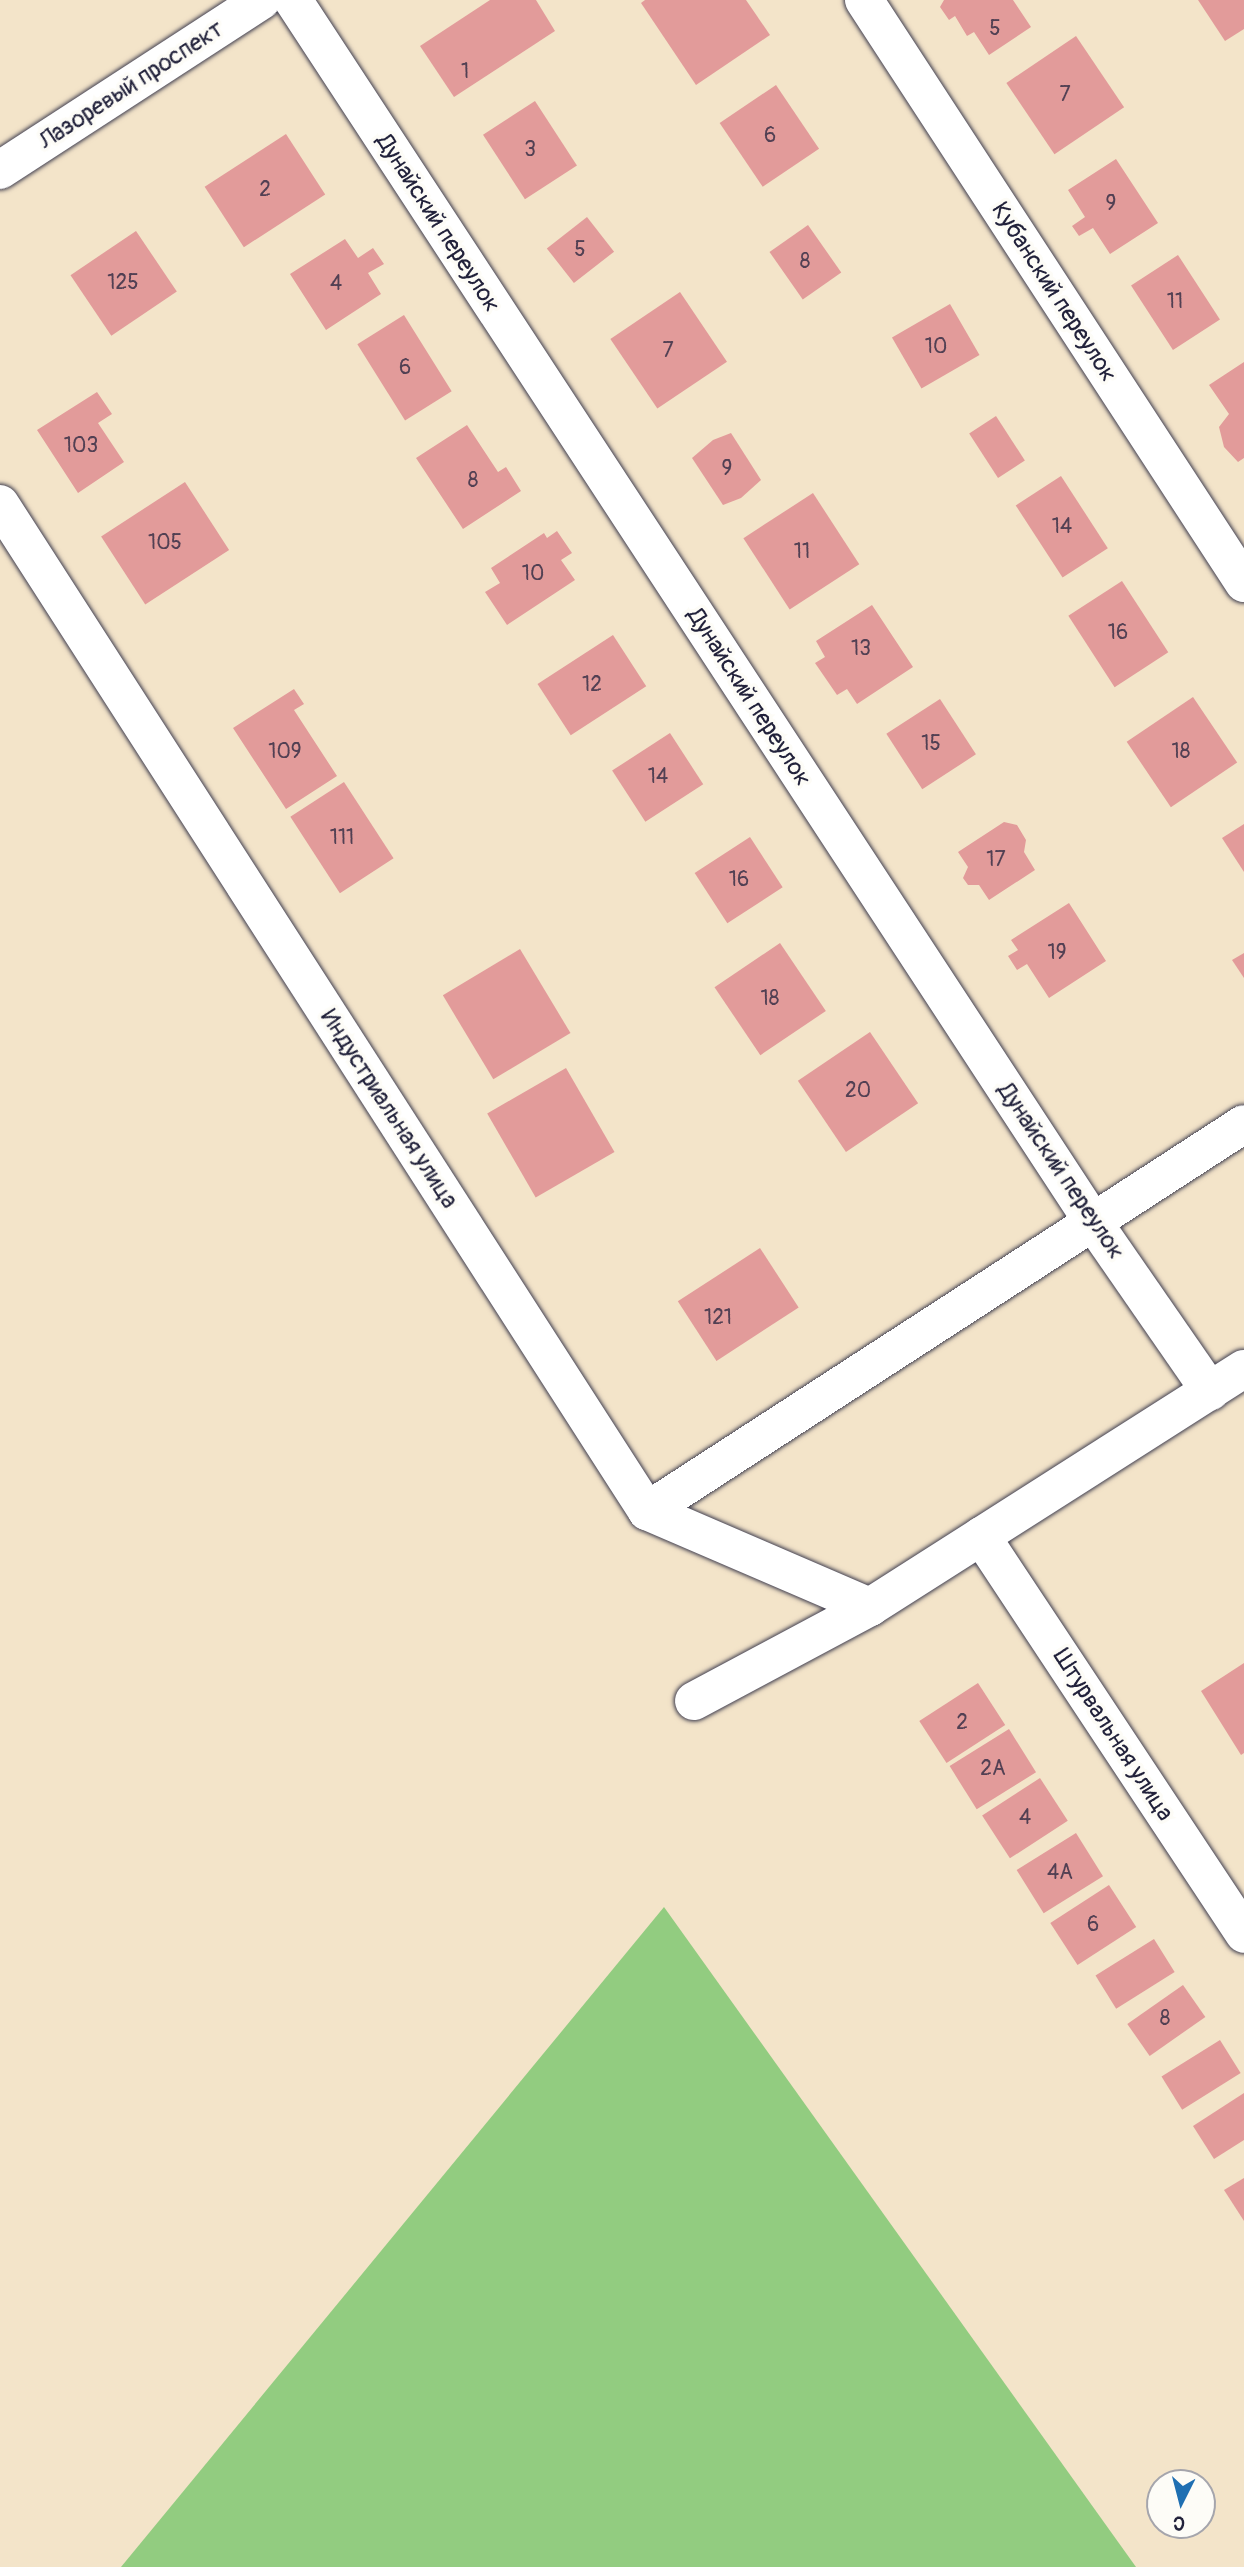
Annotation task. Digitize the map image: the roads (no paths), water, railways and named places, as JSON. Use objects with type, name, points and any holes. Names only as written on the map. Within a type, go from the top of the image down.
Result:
[{"type":"street","name":"Лазоревый проспект","points":[[0,170],[262,0]]},
{"type":"street","name":"Дунайский переулок","points":[[293,0],[1093,1222],[1210,1391]]},
{"type":"street","name":"Кубанский переулок","points":[[864,0],[1244,583]]},
{"type":"street","name":"Индустриальная улица","points":[[0,504],[647,1511]]},
{"type":"street","points":[[647,1511],[1244,1124]]},
{"type":"street","points":[[694,1701],[870,1607],[1244,1369]]},
{"type":"street","points":[[647,1511],[870,1607]]},
{"type":"street","name":"Штурвальная улица","points":[[981,1536],[1244,1934]]}]
